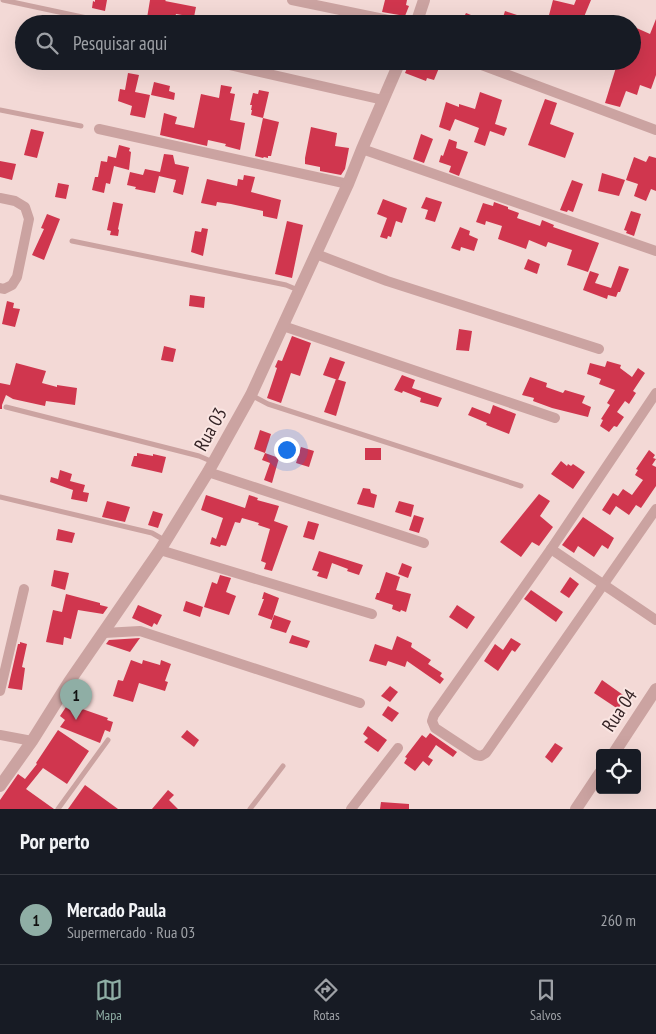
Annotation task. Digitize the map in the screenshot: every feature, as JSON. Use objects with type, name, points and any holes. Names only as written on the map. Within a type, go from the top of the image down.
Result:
[{"type":"street","points":[[292,0],[364,15]]},
{"type":"street","points":[[419,15],[424,0]]},
{"type":"street","points":[[251,70],[383,100]]},
{"type":"street","name":"Rua 03","points":[[0,786],[163,545],[211,467],[251,395],[348,184],[396,70]]},
{"type":"street","points":[[495,70],[656,130]]},
{"type":"street","points":[[99,129],[348,184]]},
{"type":"street","points":[[362,149],[656,252]]},
{"type":"street","points":[[0,198],[15,201],[25,207],[29,219],[17,277],[12,286],[4,289],[0,288]]},
{"type":"street","points":[[316,254],[387,281],[599,349]]},
{"type":"street","points":[[283,326],[555,418]]},
{"type":"street","points":[[656,393],[552,549],[434,715],[432,721],[435,728],[476,755],[481,756],[486,753],[656,509]]},
{"type":"street","points":[[211,467],[424,543]]},
{"type":"street","points":[[163,545],[372,614]]},
{"type":"street","points":[[552,549],[656,620]]},
{"type":"street","points":[[0,691],[24,589]]},
{"type":"street","points":[[104,633],[140,631],[360,703]]},
{"type":"street","name":"Rua 04","points":[[617,749],[656,689]]},
{"type":"street","points":[[0,735],[32,741]]},
{"type":"street","points":[[351,809],[398,748]]},
{"type":"street","points":[[576,809],[596,780]]},
{"type":"lane","points":[[3,0],[74,15]]},
{"type":"lane","points":[[0,110],[81,126]]},
{"type":"lane","points":[[72,241],[286,285],[300,291]]},
{"type":"lane","points":[[251,395],[268,404],[521,486]]},
{"type":"lane","points":[[6,406],[199,456],[211,467]]},
{"type":"lane","points":[[0,497],[152,534],[163,545]]},
{"type":"lane","points":[[58,809],[108,740]]},
{"type":"lane","points":[[250,809],[283,766]]},
{"type":"building","points":[[95,0],[107,0],[105,11],[92,8],[93,1],[95,2]]},
{"type":"building","points":[[150,0],[166,0],[196,7],[194,15],[148,15]]},
{"type":"building","points":[[385,0],[407,0],[406,5],[409,6],[405,15],[382,12]]},
{"type":"building","points":[[553,0],[574,5],[576,0],[591,0],[585,15],[549,15]]},
{"type":"building","points":[[505,11],[517,15],[504,15]]},
{"type":"building","points":[[656,19],[656,75],[651,89],[640,85],[637,95],[626,91],[620,107],[605,103],[615,70],[641,70],[641,30],[650,34]]},
{"type":"building","points":[[406,70],[438,70],[434,80],[427,78],[426,81],[405,73]]},
{"type":"building","points":[[128,73],[139,75],[135,92],[150,95],[145,118],[130,115],[132,106],[118,101],[120,89],[125,90]]},
{"type":"building","points":[[154,82],[170,86],[169,91],[175,93],[174,100],[151,95]]},
{"type":"building","points":[[221,85],[232,87],[230,93],[235,94],[230,120],[245,123],[240,150],[225,146],[226,144],[208,140],[207,146],[160,135],[164,113],[177,117],[175,124],[194,128],[201,94],[219,98]]},
{"type":"building","points":[[259,90],[269,92],[263,118],[251,115],[252,105],[250,105],[253,93],[258,94]]},
{"type":"building","points":[[480,92],[502,100],[495,124],[507,128],[504,136],[490,131],[485,146],[474,142],[479,128],[455,119],[450,131],[439,127],[446,102],[459,107],[459,104],[475,109]]},
{"type":"building","points":[[545,99],[557,103],[550,124],[574,133],[565,158],[528,145]]},
{"type":"building","points":[[263,118],[279,122],[271,156],[268,156],[268,158],[255,156]]},
{"type":"building","points":[[311,127],[337,133],[335,146],[349,148],[345,169],[341,175],[320,171],[320,167],[305,164]]},
{"type":"building","points":[[31,129],[44,132],[37,158],[24,155]]},
{"type":"building","points":[[421,134],[433,139],[424,163],[413,159]]},
{"type":"building","points":[[449,139],[457,142],[456,148],[468,152],[459,176],[449,172],[451,166],[439,162]]},
{"type":"building","points":[[119,145],[130,148],[129,170],[114,166],[110,184],[106,183],[104,193],[92,190],[95,177],[98,177],[101,161],[107,162],[108,156],[116,158]]},
{"type":"building","points":[[164,154],[173,155],[175,164],[189,167],[183,195],[173,192],[176,180],[159,176],[155,193],[135,189],[136,187],[127,185],[130,172],[143,175],[145,169],[160,172]]},
{"type":"building","points":[[649,156],[656,158],[656,191],[651,189],[646,201],[634,196],[638,184],[626,180],[634,157],[646,162]]},
{"type":"building","points":[[0,161],[16,164],[12,180],[0,177]]},
{"type":"building","points":[[602,173],[625,180],[619,196],[598,191]]},
{"type":"building","points":[[244,175],[255,177],[251,192],[281,200],[277,219],[263,216],[263,211],[231,204],[217,202],[216,206],[201,203],[207,179],[237,186],[238,179],[243,180]]},
{"type":"building","points":[[572,180],[583,184],[573,212],[568,210],[567,212],[560,210]]},
{"type":"building","points":[[58,183],[69,185],[66,199],[55,197]]},
{"type":"building","points":[[426,197],[442,202],[435,222],[425,219],[428,210],[421,208]]},
{"type":"building","points":[[383,199],[407,208],[402,223],[396,221],[391,237],[388,236],[387,239],[380,237],[387,218],[377,214]]},
{"type":"building","points":[[113,202],[123,204],[118,236],[110,235],[111,231],[107,230]]},
{"type":"building","points":[[494,202],[519,213],[517,218],[540,226],[542,220],[554,225],[553,227],[599,243],[588,272],[567,265],[572,250],[548,242],[546,247],[529,240],[526,249],[498,239],[502,226],[486,221],[485,225],[476,222],[483,203],[493,206]]},
{"type":"building","points":[[631,211],[641,214],[634,236],[626,233],[627,231],[624,230]]},
{"type":"building","points":[[47,214],[60,219],[44,260],[32,255],[44,229],[41,228]]},
{"type":"building","points":[[287,221],[303,225],[292,278],[275,274]]},
{"type":"building","points":[[460,227],[470,231],[469,235],[478,239],[474,251],[461,247],[460,251],[451,248]]},
{"type":"building","points":[[202,228],[208,229],[203,256],[191,252],[195,231],[201,232]]},
{"type":"building","points":[[528,259],[540,264],[537,274],[524,269]]},
{"type":"building","points":[[619,266],[629,269],[620,292],[618,292],[616,297],[608,295],[607,299],[583,290],[590,271],[599,274],[595,283],[611,288]]},
{"type":"building","points":[[190,295],[205,297],[204,308],[189,306]]},
{"type":"building","points":[[7,301],[14,303],[13,308],[20,309],[15,327],[2,324]]},
{"type":"building","points":[[459,329],[472,331],[469,351],[456,350]]},
{"type":"building","points":[[292,336],[311,343],[300,376],[291,373],[281,403],[267,398],[277,368],[275,367],[278,360],[282,361]]},
{"type":"building","points":[[164,346],[176,349],[173,362],[161,360]]},
{"type":"building","points":[[330,357],[345,362],[338,380],[323,375]]},
{"type":"building","points":[[607,361],[621,365],[620,368],[632,377],[638,368],[645,373],[633,391],[636,393],[629,404],[625,401],[617,412],[624,417],[617,427],[614,426],[609,432],[600,426],[603,420],[601,419],[610,405],[607,403],[615,390],[599,384],[601,379],[587,374],[590,363],[605,367]]},
{"type":"building","points":[[16,363],[46,371],[42,383],[57,387],[57,385],[77,388],[75,405],[46,401],[45,406],[13,399],[6,395],[2,409],[0,409],[0,383],[10,385]]},
{"type":"building","points":[[402,375],[415,380],[412,388],[442,398],[438,407],[420,402],[421,398],[403,391],[402,393],[394,390]]},
{"type":"building","points":[[530,377],[547,383],[546,387],[563,393],[565,390],[585,396],[582,403],[591,407],[588,417],[552,408],[533,401],[534,398],[522,395]]},
{"type":"building","points":[[336,379],[346,382],[336,416],[324,412]]},
{"type":"building","points":[[493,405],[516,414],[509,434],[486,425],[487,423],[468,415],[472,407],[490,414]]},
{"type":"building","points":[[260,430],[271,434],[265,453],[254,449]]},
{"type":"building","points":[[301,447],[314,451],[309,467],[296,463]]},
{"type":"building","points":[[365,448],[381,448],[381,460],[365,460]]},
{"type":"building","points":[[649,450],[655,455],[653,458],[656,459],[652,465],[656,467],[656,486],[641,508],[636,505],[629,515],[616,506],[610,515],[602,510],[613,493],[618,496],[623,489],[632,495],[643,480],[635,475],[638,470],[636,469]]},
{"type":"building","points":[[137,453],[166,457],[162,473],[131,466]]},
{"type":"building","points":[[265,453],[279,458],[272,483],[264,480],[270,463],[262,460]]},
{"type":"building","points":[[561,461],[567,466],[568,464],[571,466],[573,464],[585,472],[573,489],[551,474]]},
{"type":"building","points":[[60,470],[72,474],[70,481],[85,485],[83,492],[89,493],[87,502],[71,499],[73,490],[50,482],[51,477],[58,479]]},
{"type":"building","points":[[363,488],[370,489],[371,493],[377,495],[374,508],[357,504]]},
{"type":"building","points":[[539,494],[550,501],[540,516],[553,527],[539,546],[532,542],[521,557],[500,542]]},
{"type":"building","points":[[206,495],[245,508],[249,495],[258,498],[257,500],[279,506],[274,521],[288,526],[272,571],[264,569],[266,563],[261,561],[270,529],[258,525],[259,523],[242,518],[240,523],[235,522],[226,546],[221,545],[220,547],[210,544],[212,537],[216,539],[223,518],[201,510]]},
{"type":"building","points":[[107,501],[130,507],[125,522],[102,517]]},
{"type":"building","points":[[399,501],[414,505],[411,517],[395,512]]},
{"type":"building","points":[[153,511],[163,514],[158,528],[148,525]]},
{"type":"building","points":[[414,515],[424,518],[419,533],[409,530]]},
{"type":"building","points":[[583,517],[614,538],[608,549],[602,545],[594,557],[578,546],[574,553],[562,545]]},
{"type":"building","points":[[308,521],[319,524],[314,540],[303,537]]},
{"type":"building","points":[[58,529],[75,533],[72,543],[56,540]]},
{"type":"building","points":[[319,551],[363,565],[359,575],[332,563],[327,579],[317,576],[319,572],[312,570]]},
{"type":"building","points":[[402,563],[412,567],[408,578],[398,574]]},
{"type":"building","points":[[54,570],[69,573],[65,590],[51,586]]},
{"type":"building","points":[[386,572],[400,577],[396,590],[411,594],[406,612],[392,609],[393,605],[375,599]]},
{"type":"building","points":[[220,575],[231,578],[226,592],[236,596],[229,615],[204,607],[212,582],[217,584]]},
{"type":"building","points":[[570,577],[579,584],[569,598],[560,592]]},
{"type":"building","points":[[531,590],[563,612],[556,622],[524,599]]},
{"type":"building","points":[[264,592],[279,598],[272,620],[258,615],[264,599],[262,599]]},
{"type":"building","points":[[66,594],[108,607],[103,614],[78,610],[71,639],[64,637],[63,645],[46,642],[53,610],[62,612]]},
{"type":"building","points":[[186,601],[203,607],[200,617],[183,611]]},
{"type":"building","points":[[138,605],[162,615],[157,625],[154,623],[152,627],[132,618]]},
{"type":"building","points":[[457,605],[475,617],[467,629],[449,617]]},
{"type":"building","points":[[274,615],[291,621],[286,633],[270,628]]},
{"type":"building","points":[[292,635],[310,641],[307,648],[289,643]]},
{"type":"building","points":[[397,636],[412,643],[411,647],[431,660],[428,664],[442,673],[440,676],[444,679],[440,684],[407,661],[405,667],[388,661],[386,666],[369,661],[375,644],[392,650]]},
{"type":"building","points":[[140,638],[130,652],[106,644],[109,640]]},
{"type":"building","points":[[511,638],[521,644],[515,652],[512,650],[498,671],[484,661],[495,644],[503,650]]},
{"type":"building","points":[[20,642],[27,644],[22,667],[25,668],[22,690],[8,688]]},
{"type":"building","points":[[131,660],[142,664],[143,660],[160,665],[161,660],[171,664],[165,681],[168,682],[165,691],[139,683],[133,702],[113,696],[118,680],[123,681]]},
{"type":"building","points":[[602,680],[626,697],[618,709],[594,693]]},
{"type":"building","points":[[390,686],[398,692],[390,702],[381,696]]},
{"type":"building","points":[[68,704],[108,718],[107,720],[113,722],[110,732],[105,730],[100,743],[60,727],[65,720],[60,716]]},
{"type":"building","points":[[388,706],[399,713],[392,722],[382,715]]},
{"type":"building","points":[[368,726],[387,740],[378,752],[364,742],[368,738],[363,734]]},
{"type":"building","points":[[58,730],[89,751],[67,784],[43,768],[26,789],[54,809],[0,809],[0,800],[18,774],[25,779],[37,764]]},
{"type":"building","points":[[187,730],[199,740],[194,747],[181,737]]},
{"type":"building","points":[[430,733],[457,752],[453,757],[436,745],[428,757],[433,760],[429,766],[423,761],[415,771],[404,763],[407,758],[405,757],[422,735],[426,738]]},
{"type":"building","points":[[555,743],[563,748],[552,763],[545,757]]},
{"type":"building","points":[[85,785],[118,809],[68,809]]},
{"type":"building","points":[[168,790],[174,795],[169,800],[178,809],[152,809]]},
{"type":"building","points":[[381,802],[409,804],[409,809],[380,809]]},
{"type":"place","name":"Mercado Paula","points":[[76,720]]}]
